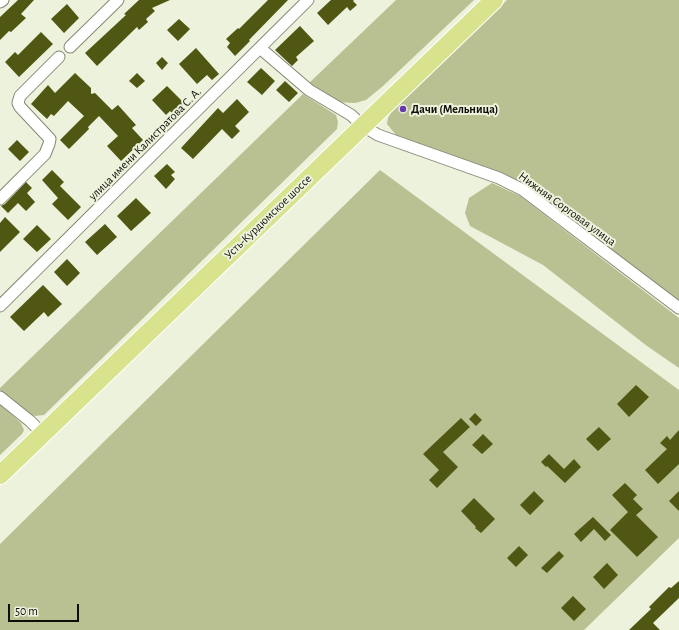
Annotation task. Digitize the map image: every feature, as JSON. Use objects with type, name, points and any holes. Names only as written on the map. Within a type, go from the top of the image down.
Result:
[{"type":"main road","name":"Усть-Курдюмское шоссе","points":[[0,475],[494,0]]},
{"type":"street","points":[[70,46],[118,0]]},
{"type":"street","name":"улица имени Калистратова С. А.","points":[[0,306],[308,0]]},
{"type":"street","name":"Нижняя Сорговая улица","points":[[260,48],[309,90],[351,115],[363,126],[378,135],[499,178],[523,190],[679,308]]},
{"type":"street","points":[[0,199],[45,154],[50,139],[20,107],[18,102],[20,96],[59,57]]},
{"type":"street","points":[[0,397],[30,421],[43,434]]},
{"type":"green space","points":[[396,0],[474,0],[383,86],[366,100],[355,103],[335,102],[308,84]]},
{"type":"green space","points":[[507,0],[679,0],[679,301],[526,187],[502,173],[396,135],[387,124],[391,112]]},
{"type":"green space","points":[[303,94],[336,115],[338,122],[337,129],[44,415],[35,416],[27,413],[0,390],[0,388]]},
{"type":"green space","points":[[380,170],[679,390],[679,538],[584,630],[0,630],[0,544]]},
{"type":"green space","points":[[492,183],[520,196],[679,318],[679,368],[647,346],[543,265],[470,226],[465,213],[469,198]]},
{"type":"green space","points":[[0,404],[21,423],[24,430],[22,434],[0,455]]},
{"type":"building","points":[[18,0],[34,0],[21,14],[26,18],[0,40],[0,17]]},
{"type":"building","points":[[139,0],[170,0],[152,8],[155,11],[146,19],[148,22],[139,30],[137,27],[97,66],[85,53],[126,15],[124,14]]},
{"type":"building","points":[[268,0],[288,0],[235,56],[227,47],[230,43],[226,39],[238,28],[239,29]]},
{"type":"building","points":[[331,0],[354,0],[353,1],[357,5],[350,11],[347,7],[328,25],[317,13]]},
{"type":"building","points":[[67,4],[79,18],[64,33],[51,19]]},
{"type":"building","points":[[179,19],[190,29],[178,41],[167,30]]},
{"type":"building","points":[[300,26],[314,41],[296,57],[298,60],[292,66],[275,50]]},
{"type":"building","points":[[41,32],[53,44],[19,77],[5,62],[15,52],[18,55]]},
{"type":"building","points":[[196,48],[219,74],[212,80],[207,75],[197,84],[179,64]]},
{"type":"building","points":[[162,57],[168,63],[162,70],[156,63]]},
{"type":"building","points":[[261,68],[275,81],[262,95],[247,82]]},
{"type":"building","points":[[75,73],[91,88],[91,94],[95,93],[112,110],[118,105],[136,125],[132,128],[143,140],[121,161],[107,146],[118,136],[99,116],[88,127],[89,129],[69,149],[60,140],[84,116],[68,101],[54,116],[51,114],[47,119],[31,104],[48,85],[55,93]]},
{"type":"building","points":[[137,73],[145,81],[137,88],[129,81]]},
{"type":"building","points":[[285,81],[298,93],[289,102],[276,90]]},
{"type":"building","points":[[167,86],[184,103],[173,114],[170,111],[166,115],[152,100]]},
{"type":"building","points":[[237,99],[249,112],[235,126],[240,131],[232,139],[222,129],[193,159],[181,148],[218,108],[223,113]]},
{"type":"building","points":[[17,140],[29,152],[20,161],[8,149]]},
{"type":"building","points":[[167,164],[175,172],[171,175],[175,179],[166,189],[154,176]]},
{"type":"building","points":[[52,170],[64,182],[60,186],[81,207],[68,220],[52,204],[58,198],[42,180]]},
{"type":"building","points":[[26,182],[32,188],[27,193],[35,202],[26,211],[18,203],[8,213],[1,206],[5,204]]},
{"type":"building","points":[[136,198],[151,213],[131,231],[117,216]]},
{"type":"building","points":[[5,217],[20,232],[0,252],[0,223]]},
{"type":"building","points":[[105,224],[117,237],[97,255],[85,242]]},
{"type":"building","points":[[37,225],[51,239],[37,252],[23,239]]},
{"type":"building","points":[[67,259],[80,273],[67,286],[54,272]]},
{"type":"building","points":[[43,285],[62,304],[48,317],[44,312],[24,331],[10,317]]},
{"type":"building","points":[[636,385],[649,397],[629,417],[617,404]]},
{"type":"building","points":[[475,413],[482,420],[476,426],[469,419]]},
{"type":"building","points":[[461,418],[470,427],[443,452],[458,467],[437,488],[429,480],[439,470],[423,454]]},
{"type":"building","points":[[599,427],[611,439],[598,451],[586,439]]},
{"type":"building","points":[[679,430],[679,464],[658,484],[645,470],[667,449],[660,443],[667,436],[670,440]]},
{"type":"building","points":[[483,434],[493,444],[482,454],[472,445]]},
{"type":"building","points":[[549,454],[564,469],[574,459],[581,467],[565,483],[541,462]]},
{"type":"building","points":[[625,483],[637,495],[633,499],[643,509],[636,515],[658,537],[637,557],[610,530],[628,512],[612,495]]},
{"type":"building","points":[[534,491],[544,501],[530,515],[520,505]]},
{"type":"building","points":[[679,491],[679,511],[669,501]]},
{"type":"building","points":[[474,498],[495,519],[481,533],[461,511]]},
{"type":"building","points":[[593,517],[611,535],[605,541],[594,529],[581,542],[574,534]]},
{"type":"building","points":[[519,546],[528,555],[516,567],[507,558]]},
{"type":"building","points":[[559,551],[564,556],[547,573],[541,568]]},
{"type":"building","points":[[607,563],[618,575],[604,589],[593,577]]},
{"type":"building","points":[[679,581],[679,598],[653,623],[660,630],[629,630],[651,609],[649,607],[669,587],[671,588]]},
{"type":"building","points":[[573,596],[586,609],[574,621],[561,608]]},
{"type":"place","name":"Дачи (Мельница)","points":[[403,109]]}]
